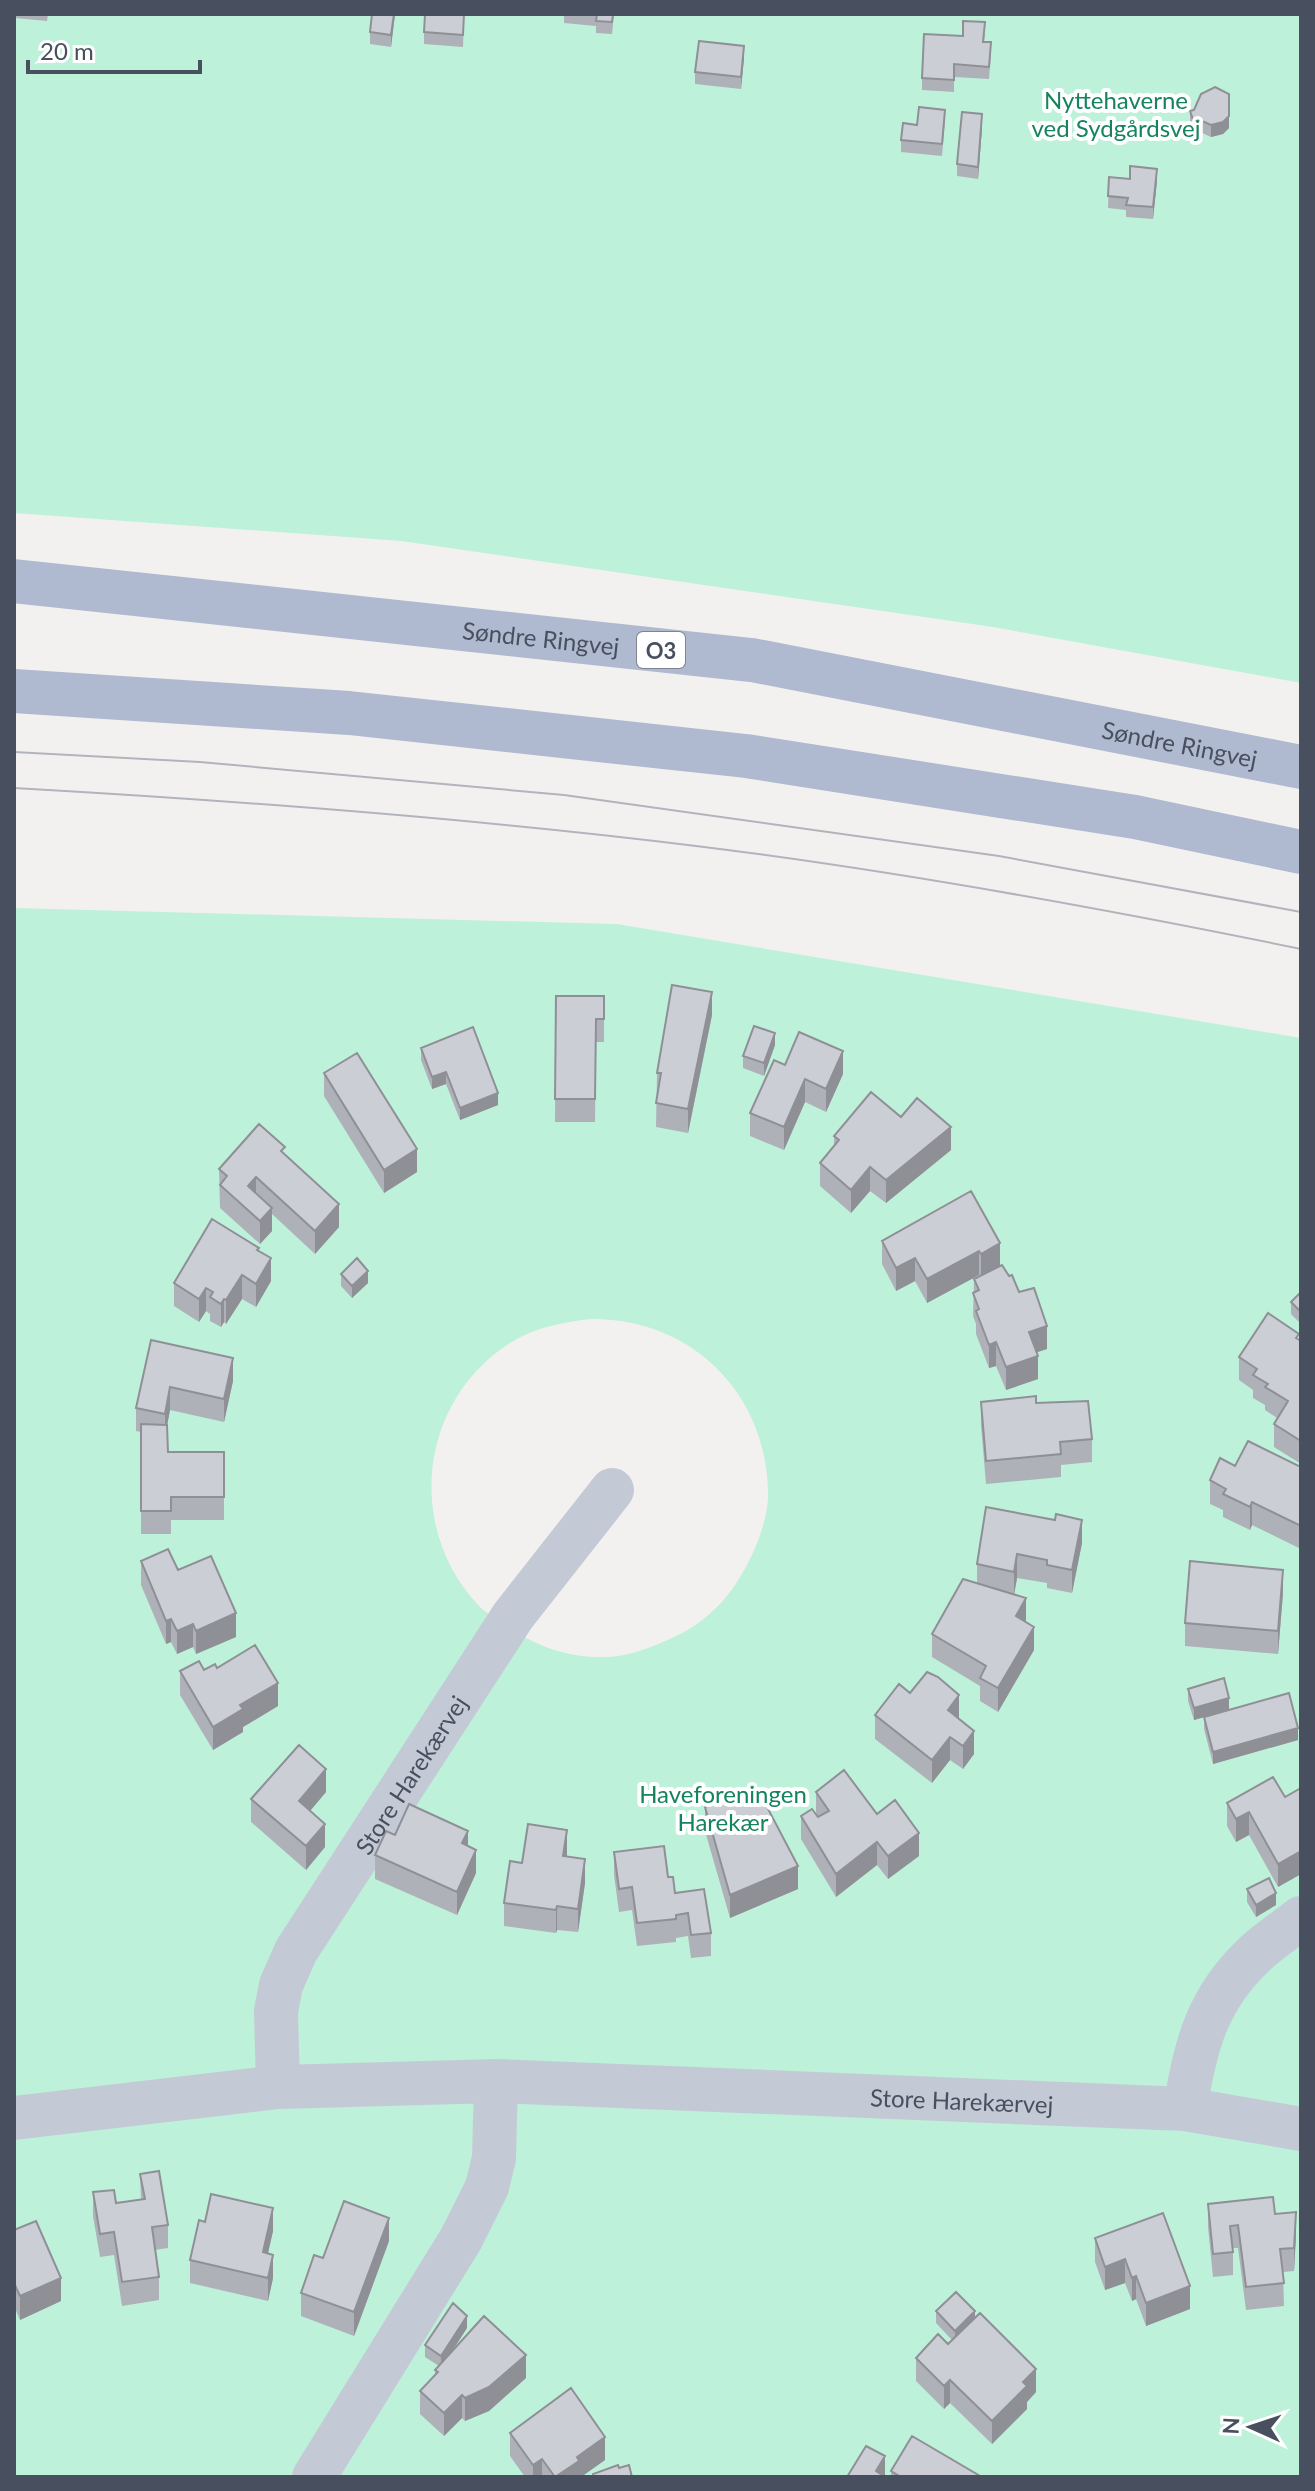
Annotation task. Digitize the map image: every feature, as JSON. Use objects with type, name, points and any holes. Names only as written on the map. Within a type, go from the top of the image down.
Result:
[{"type":"main road","name":"Søndre Ringvej","points":[[14,581],[752,660],[1301,767]]},
{"type":"main road","points":[[14,691],[349,713],[746,756],[1135,817],[1301,852]]},
{"type":"street","name":"Store Harekærvej","points":[[278,2087],[276,2011],[281,1985],[296,1951],[513,1616],[612,1490]]},
{"type":"street","points":[[1185,2109],[1190,2071],[1213,2007],[1232,1979],[1256,1953],[1301,1918]]},
{"type":"street","name":"Store Harekærvej","points":[[14,2118],[278,2087],[496,2081],[1185,2109],[1301,2129]]},
{"type":"street","points":[[314,2477],[461,2239],[487,2187],[494,2158],[496,2081]]},
{"type":"green space","name":"Nyttehaverne ved Sydgårdsvej","points":[[14,14],[1301,14],[1301,683],[993,627],[401,541],[14,513]]},
{"type":"green space","name":"Haveforeningen Harekær","points":[[14,908],[617,924],[1301,1038],[1301,2477],[14,2477]],"holes":[[[591,1319],[627,1322],[660,1332],[690,1347],[716,1368],[738,1393],[754,1423],[764,1456],[768,1502],[748,1564],[719,1605],[699,1623],[642,1650],[612,1657],[579,1656],[554,1650],[508,1627],[479,1606],[455,1575],[440,1540],[432,1504],[433,1467],[441,1431],[456,1398],[480,1368],[510,1343],[539,1330],[570,1322]]]},
{"type":"building","points":[[372,14],[394,14],[391,35],[370,32]]},
{"type":"building","points":[[425,14],[464,14],[463,35],[424,32]]},
{"type":"building","points":[[597,14],[613,14],[612,22],[596,21]]},
{"type":"building","points":[[963,21],[985,22],[983,42],[991,42],[989,67],[954,64],[954,80],[922,78],[924,34],[963,36]]},
{"type":"building","points":[[699,41],[744,46],[741,77],[695,72]]},
{"type":"building","points":[[1215,87],[1229,94],[1229,116],[1223,122],[1211,125],[1200,120],[1194,122],[1190,111],[1194,110],[1201,94]]},
{"type":"building","points":[[919,107],[945,110],[942,144],[901,140],[903,123],[917,125]]},
{"type":"building","points":[[962,112],[982,114],[978,167],[957,164]]},
{"type":"building","points":[[1130,166],[1157,169],[1153,207],[1126,205],[1128,198],[1108,196],[1109,177],[1130,179]]},
{"type":"building","points":[[672,985],[712,992],[688,1109],[656,1103],[661,1073],[657,1073]]},
{"type":"building","points":[[556,996],[604,996],[604,1019],[596,1019],[595,1099],[555,1099]]},
{"type":"building","points":[[754,1026],[775,1033],[764,1063],[743,1056]]},
{"type":"building","points":[[473,1027],[498,1093],[460,1108],[446,1072],[432,1077],[421,1048]]},
{"type":"building","points":[[799,1032],[843,1051],[826,1089],[805,1079],[784,1127],[750,1113],[774,1060],[785,1065]]},
{"type":"building","points":[[357,1053],[417,1149],[384,1170],[324,1073]]},
{"type":"building","points":[[871,1092],[901,1117],[917,1098],[951,1127],[886,1180],[870,1167],[851,1190],[820,1163],[839,1140],[834,1136]]},
{"type":"building","points":[[259,1124],[285,1147],[281,1151],[339,1204],[315,1231],[256,1177],[248,1186],[272,1208],[260,1221],[220,1185],[227,1176],[219,1169]]},
{"type":"building","points":[[971,1191],[1000,1243],[927,1279],[915,1258],[896,1268],[882,1241]]},
{"type":"building","points":[[212,1219],[271,1258],[256,1284],[242,1275],[221,1304],[210,1297],[213,1292],[206,1288],[199,1299],[174,1283]]},
{"type":"building","points":[[357,1258],[368,1271],[352,1286],[341,1274]]},
{"type":"building","points":[[1002,1265],[1009,1276],[1012,1275],[1019,1292],[1034,1288],[1047,1326],[1029,1332],[1038,1356],[1006,1367],[996,1342],[989,1345],[976,1311],[979,1309],[973,1293],[979,1290],[974,1279]]},
{"type":"building","points":[[1301,1292],[1301,1312],[1291,1302]]},
{"type":"building","points":[[1268,1313],[1299,1334],[1296,1338],[1301,1341],[1301,1441],[1274,1424],[1288,1401],[1265,1387],[1268,1384],[1253,1375],[1257,1369],[1239,1357]]},
{"type":"building","points":[[151,1340],[233,1358],[224,1399],[170,1387],[165,1414],[136,1408]]},
{"type":"building","points":[[1036,1396],[1036,1403],[1088,1401],[1092,1439],[1060,1442],[1061,1454],[986,1461],[981,1402]]},
{"type":"building","points":[[141,1424],[167,1425],[168,1452],[224,1452],[224,1497],[171,1497],[171,1511],[141,1511]]},
{"type":"building","points":[[1248,1441],[1301,1467],[1301,1526],[1252,1502],[1250,1507],[1223,1494],[1226,1489],[1210,1480],[1220,1458],[1235,1466]]},
{"type":"building","points":[[986,1507],[1055,1520],[1056,1514],[1082,1520],[1072,1570],[1047,1565],[1047,1560],[1017,1554],[1014,1572],[977,1564]]},
{"type":"building","points":[[168,1549],[178,1570],[211,1556],[236,1613],[196,1631],[193,1624],[177,1631],[171,1619],[166,1621],[141,1561]]},
{"type":"building","points":[[1190,1561],[1283,1570],[1278,1631],[1185,1623]]},
{"type":"building","points":[[963,1579],[1026,1598],[1016,1616],[1034,1627],[998,1688],[980,1678],[986,1666],[932,1634]]},
{"type":"building","points":[[255,1645],[278,1683],[240,1705],[243,1709],[213,1727],[180,1671],[199,1661],[204,1670],[215,1664],[217,1668]]},
{"type":"building","points":[[927,1672],[959,1695],[948,1710],[974,1731],[963,1746],[950,1737],[932,1760],[875,1715],[899,1684],[910,1693]]},
{"type":"building","points":[[1224,1678],[1229,1698],[1194,1708],[1188,1689]]},
{"type":"building","points":[[1289,1693],[1298,1728],[1213,1752],[1204,1717]]},
{"type":"building","points":[[299,1745],[326,1769],[299,1801],[325,1824],[306,1846],[251,1799]]},
{"type":"building","points":[[844,1770],[877,1814],[895,1800],[919,1833],[888,1856],[877,1842],[836,1874],[801,1816],[812,1809],[818,1817],[829,1811],[816,1792]]},
{"type":"building","points":[[1273,1777],[1285,1797],[1301,1788],[1301,1851],[1278,1864],[1249,1812],[1236,1819],[1227,1803]]},
{"type":"building","points":[[756,1786],[798,1866],[730,1895],[705,1807]]},
{"type":"building","points":[[409,1804],[468,1831],[462,1843],[476,1850],[457,1892],[375,1855],[386,1831],[395,1835]]},
{"type":"building","points":[[528,1824],[567,1830],[563,1856],[585,1859],[578,1909],[557,1906],[556,1910],[504,1903],[510,1861],[522,1863]]},
{"type":"building","points":[[664,1846],[668,1877],[673,1877],[675,1893],[704,1889],[711,1933],[691,1935],[688,1913],[676,1915],[676,1919],[637,1923],[632,1887],[619,1889],[614,1852]]},
{"type":"building","points":[[1269,1878],[1276,1893],[1256,1905],[1247,1889]]},
{"type":"building","points":[[159,2171],[168,2225],[152,2227],[159,2277],[122,2282],[114,2232],[100,2234],[93,2192],[114,2190],[116,2203],[145,2199],[140,2174]]},
{"type":"building","points":[[211,2194],[273,2208],[263,2252],[273,2255],[268,2278],[190,2260],[199,2220],[205,2222]]},
{"type":"building","points":[[1273,2197],[1275,2214],[1296,2212],[1294,2248],[1280,2249],[1284,2283],[1246,2287],[1238,2225],[1230,2226],[1233,2252],[1213,2254],[1208,2204]]},
{"type":"building","points":[[344,2201],[389,2218],[354,2312],[301,2293],[314,2255],[323,2258]]},
{"type":"building","points":[[1163,2213],[1190,2286],[1146,2303],[1136,2276],[1132,2278],[1125,2259],[1105,2267],[1095,2238]]},
{"type":"building","points":[[36,2221],[61,2278],[20,2296],[14,2283],[14,2230]]},
{"type":"building","points":[[956,2292],[975,2311],[955,2331],[936,2311]]},
{"type":"building","points":[[453,2303],[467,2316],[441,2356],[425,2345]]},
{"type":"building","points":[[980,2313],[1036,2369],[1023,2382],[1027,2386],[992,2421],[950,2380],[944,2386],[916,2358],[938,2334],[948,2344]]},
{"type":"building","points":[[484,2316],[526,2355],[489,2387],[465,2398],[462,2395],[444,2413],[420,2391]]},
{"type":"building","points":[[571,2388],[605,2437],[577,2457],[579,2461],[555,2477],[542,2459],[533,2465],[510,2433]]},
{"type":"building","points":[[912,2436],[980,2476],[901,2477],[891,2471]]},
{"type":"building","points":[[866,2446],[885,2456],[876,2471],[885,2477],[847,2477]]},
{"type":"building","points":[[618,2465],[619,2468],[629,2465],[632,2477],[594,2477],[593,2474]]},
{"type":"tram line","points":[[14,752],[200,762],[564,795],[999,856],[1301,912]]},
{"type":"tram line","points":[[14,788],[356,811],[696,846],[1000,892],[1301,949]]}]
